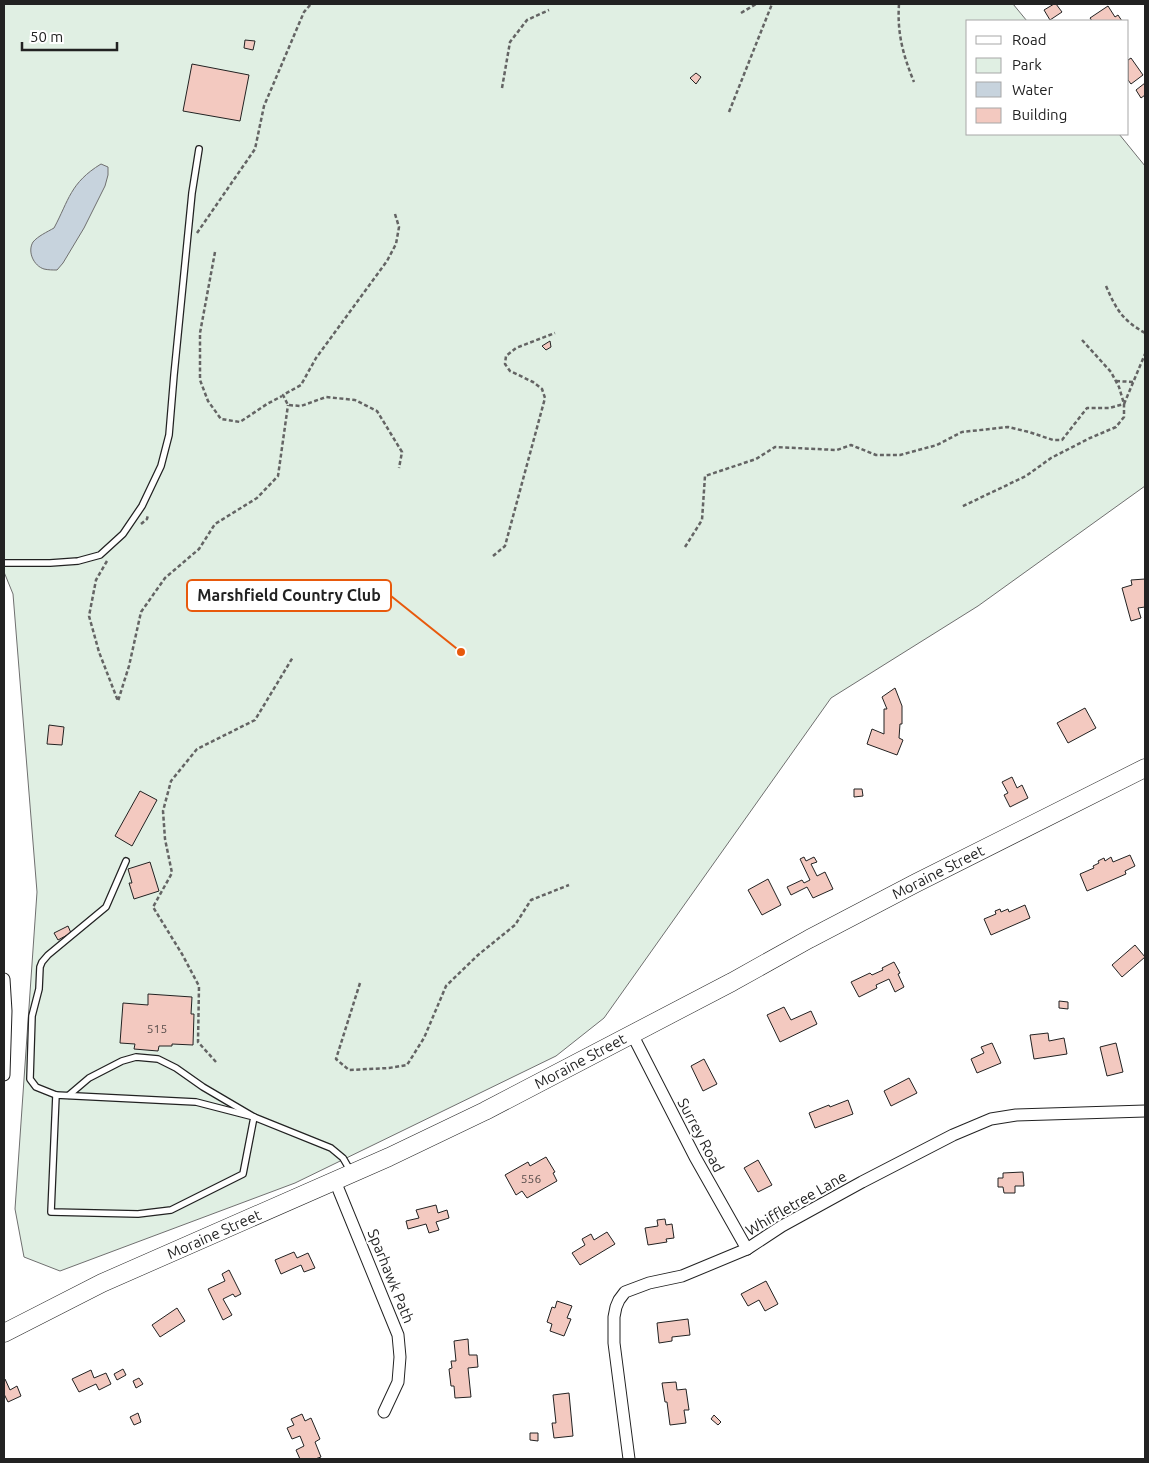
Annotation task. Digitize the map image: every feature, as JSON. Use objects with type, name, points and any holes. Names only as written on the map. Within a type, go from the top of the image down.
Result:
[{"type":"main road","name":"Moraine Street","points":[[4,1333],[102,1283],[389,1158],[485,1111],[908,887],[1145,768]]},
{"type":"street","points":[[4,979],[6,1011],[4,1075]]},
{"type":"street","name":"Surrey Road","points":[[632,1034],[695,1157],[746,1249]]},
{"type":"street","name":"Whiffletree Lane","points":[[629,1459],[614,1343],[614,1316],[619,1300],[625,1292],[636,1287],[682,1276],[746,1249],[782,1226],[862,1182],[953,1135],[986,1121],[1001,1116],[1016,1115],[1145,1111]]},
{"type":"street","name":"Sparhawk Path","points":[[335,1181],[398,1335],[400,1357],[398,1382],[384,1412]]},
{"type":"lane","points":[[4,563],[50,564],[78,561],[100,555],[123,534],[142,506],[161,466],[169,435],[192,194],[199,149]]},
{"type":"lane","points":[[126,861],[106,907],[48,956],[40,966],[39,989],[32,1016],[30,1079],[36,1087],[56,1094],[196,1102],[254,1117],[331,1148],[343,1158],[352,1174]]},
{"type":"lane","points":[[69,1095],[89,1078],[122,1061],[136,1057],[158,1059],[176,1068],[203,1087],[254,1117]]},
{"type":"lane","points":[[56,1094],[51,1212],[138,1214],[171,1210],[243,1174],[254,1117]]},
{"type":"path","points":[[193,240],[255,149],[264,106],[304,12],[311,4]]},
{"type":"path","points":[[741,13],[756,4]]},
{"type":"path","points":[[729,112],[772,4]]},
{"type":"path","points":[[899,4],[898,22],[904,59],[914,82]]},
{"type":"path","points":[[502,88],[510,42],[527,20],[549,10]]},
{"type":"path","points":[[215,252],[200,333],[200,380],[208,401],[221,419],[240,422],[301,385],[316,358],[387,261],[396,244],[399,226],[395,214]]},
{"type":"path","points":[[1106,286],[1115,307],[1131,325],[1145,333]]},
{"type":"path","points":[[493,556],[505,546],[545,398],[542,389],[533,382],[510,371],[505,364],[506,356],[516,348],[555,333]]},
{"type":"path","points":[[961,507],[1026,476],[1051,458],[1116,427],[1124,417],[1124,404],[1120,387],[1110,372],[1082,340]]},
{"type":"path","points":[[1124,404],[1145,354]]},
{"type":"path","points":[[1116,381],[1134,382]]},
{"type":"path","points":[[109,558],[96,580],[89,616],[99,652],[118,701],[129,666],[142,612],[165,578],[199,550],[215,524],[257,498],[278,476],[288,405],[283,395]]},
{"type":"path","points":[[288,405],[301,406],[326,397],[355,400],[377,411],[402,452],[399,468]]},
{"type":"path","points":[[685,547],[702,520],[705,476],[756,459],[775,447],[837,450],[852,445],[876,455],[900,455],[937,445],[962,432],[1008,426],[1052,440],[1062,440],[1087,408],[1109,408],[1124,404]]},
{"type":"path","points":[[140,525],[147,519],[150,511]]},
{"type":"path","points":[[216,1062],[198,1042],[199,986],[153,907],[172,873],[165,839],[163,810],[171,781],[197,749],[256,720],[293,658]]},
{"type":"path","points":[[360,983],[336,1058],[349,1070],[407,1065],[424,1038],[446,986],[478,955],[515,925],[531,900],[570,885]]},
{"type":"green space","points":[[4,4],[1013,4],[1026,20],[966,20],[966,135],[1120,135],[1145,166],[1145,486],[978,606],[831,698],[604,1018],[556,1056],[295,1183],[60,1271],[24,1257],[15,1209],[37,892],[13,594],[4,572]]},
{"type":"water","points":[[101,164],[108,167],[108,175],[105,186],[84,228],[57,270],[40,267],[31,254],[33,242],[54,228],[76,185]]},
{"type":"building","points":[[1054,4],[1062,12],[1050,20],[1044,10]]},
{"type":"building","points":[[1108,6],[1115,17],[1118,15],[1121,20],[1091,20],[1090,18]]},
{"type":"building","points":[[245,40],[255,41],[253,50],[244,48]]},
{"type":"building","points":[[1131,58],[1143,75],[1131,84],[1129,81],[1129,59]]},
{"type":"building","points":[[192,64],[249,75],[240,121],[183,111]]},
{"type":"building","points":[[696,73],[701,77],[696,84],[690,78]]},
{"type":"building","points":[[1145,83],[1145,95],[1141,98],[1136,90]]},
{"type":"building","points":[[550,341],[551,347],[546,350],[542,346]]},
{"type":"building","points":[[1145,579],[1145,607],[1138,608],[1141,618],[1131,621],[1122,588],[1132,585],[1131,580]]},
{"type":"building","points":[[895,688],[902,706],[902,724],[900,724],[899,738],[903,740],[897,755],[867,744],[872,729],[884,734],[884,709],[887,709],[882,697]]},
{"type":"building","points":[[1085,708],[1096,728],[1068,743],[1057,723]]},
{"type":"building","points":[[49,725],[64,727],[62,745],[47,744]]},
{"type":"building","points":[[1012,777],[1017,788],[1022,785],[1028,798],[1010,807],[1004,795],[1008,793],[1002,782]]},
{"type":"building","points":[[854,789],[862,789],[863,796],[854,797]]},
{"type":"building","points":[[140,791],[157,800],[132,846],[115,836]]},
{"type":"building","points":[[1130,855],[1135,866],[1125,871],[1126,874],[1087,891],[1080,874],[1094,868],[1093,866],[1099,863],[1098,861],[1104,858],[1105,861],[1111,857],[1113,862]]},
{"type":"building","points":[[804,857],[806,861],[814,857],[817,862],[811,864],[817,876],[825,872],[833,889],[813,898],[807,887],[791,895],[787,887],[802,880],[804,883],[810,880],[800,859]]},
{"type":"building","points":[[150,862],[159,891],[134,899],[129,883],[132,883],[128,869]]},
{"type":"building","points":[[768,879],[781,905],[762,915],[748,890]]},
{"type":"building","points":[[1025,905],[1030,918],[991,935],[984,919],[996,914],[995,911],[1000,909],[1001,912],[1008,909],[1009,912]]},
{"type":"building","points":[[68,926],[71,933],[58,940],[54,933]]},
{"type":"building","points":[[1135,945],[1145,957],[1122,977],[1112,965]]},
{"type":"building","points":[[894,962],[904,987],[895,992],[889,979],[876,985],[877,988],[859,997],[851,982],[870,973],[872,975],[883,970],[882,968]]},
{"type":"building","points":[[148,994],[192,997],[191,1014],[194,1014],[193,1045],[172,1044],[172,1046],[159,1046],[158,1051],[134,1049],[135,1044],[120,1043],[123,1003],[148,1005]]},
{"type":"building","points":[[1059,1001],[1068,1002],[1068,1009],[1059,1008]]},
{"type":"building","points":[[784,1007],[791,1020],[811,1011],[817,1024],[780,1042],[767,1015]]},
{"type":"building","points":[[1048,1033],[1049,1041],[1064,1038],[1067,1054],[1034,1059],[1030,1035]]},
{"type":"building","points":[[992,1043],[1001,1063],[977,1073],[971,1059],[984,1053],[981,1047]]},
{"type":"building","points":[[1116,1043],[1123,1072],[1107,1076],[1100,1047]]},
{"type":"building","points":[[704,1059],[717,1084],[703,1091],[691,1066]]},
{"type":"building","points":[[909,1078],[917,1093],[891,1106],[884,1091]]},
{"type":"building","points":[[848,1100],[853,1114],[815,1128],[809,1113]]},
{"type":"building","points":[[546,1157],[555,1172],[553,1173],[557,1181],[527,1198],[522,1191],[516,1195],[505,1175],[528,1162],[530,1166]]},
{"type":"building","points":[[758,1160],[772,1185],[758,1192],[744,1168]]},
{"type":"building","points":[[1023,1172],[1024,1186],[1015,1186],[1015,1193],[1004,1193],[1003,1187],[998,1187],[998,1178],[1003,1178],[1003,1173]]},
{"type":"building","points":[[436,1205],[438,1213],[447,1210],[449,1218],[436,1222],[439,1230],[429,1233],[426,1224],[408,1229],[406,1221],[419,1218],[416,1210]]},
{"type":"building","points":[[665,1219],[666,1225],[672,1224],[674,1238],[666,1239],[667,1242],[648,1245],[645,1228],[658,1226],[657,1220]]},
{"type":"building","points":[[607,1232],[615,1244],[580,1265],[572,1253],[585,1245],[582,1239],[591,1234],[594,1240]]},
{"type":"building","points":[[294,1252],[297,1258],[308,1253],[315,1268],[304,1272],[301,1265],[281,1274],[275,1260]]},
{"type":"building","points":[[229,1270],[241,1294],[235,1297],[233,1294],[223,1299],[232,1315],[223,1320],[208,1289],[225,1281],[222,1274]]},
{"type":"building","points":[[766,1281],[778,1304],[765,1311],[759,1300],[748,1306],[741,1294]]},
{"type":"building","points":[[557,1301],[572,1306],[567,1318],[571,1319],[564,1336],[550,1331],[552,1324],[547,1322],[552,1307],[555,1308]]},
{"type":"building","points":[[177,1308],[185,1321],[160,1337],[152,1325]]},
{"type":"building","points":[[688,1319],[690,1335],[672,1337],[672,1341],[659,1343],[657,1323]]},
{"type":"building","points":[[468,1339],[469,1355],[477,1355],[478,1367],[468,1368],[471,1397],[455,1398],[449,1369],[452,1368],[451,1361],[456,1361],[454,1341]]},
{"type":"building","points":[[123,1369],[126,1375],[117,1380],[114,1374]]},
{"type":"building","points":[[91,1370],[94,1378],[106,1373],[111,1384],[99,1390],[96,1384],[79,1392],[72,1379]]},
{"type":"building","points":[[139,1378],[143,1384],[136,1388],[133,1381]]},
{"type":"building","points":[[5,1379],[10,1390],[17,1386],[21,1396],[8,1402],[4,1394]]},
{"type":"building","points":[[676,1382],[677,1390],[686,1389],[689,1410],[684,1410],[686,1423],[670,1425],[662,1383]]},
{"type":"building","points":[[569,1393],[573,1436],[554,1438],[552,1423],[556,1423],[553,1395]]},
{"type":"building","points":[[138,1413],[141,1422],[134,1425],[130,1417]]},
{"type":"building","points":[[302,1414],[305,1421],[311,1418],[320,1439],[315,1442],[321,1457],[300,1459],[296,1450],[304,1446],[300,1436],[292,1439],[287,1428],[294,1425],[291,1419]]},
{"type":"building","points":[[714,1415],[721,1422],[718,1425],[711,1419]]},
{"type":"building","points":[[530,1433],[538,1433],[538,1441],[530,1440]]},
{"type":"place","name":"Marshfield Country Club","points":[[461,652]]}]
